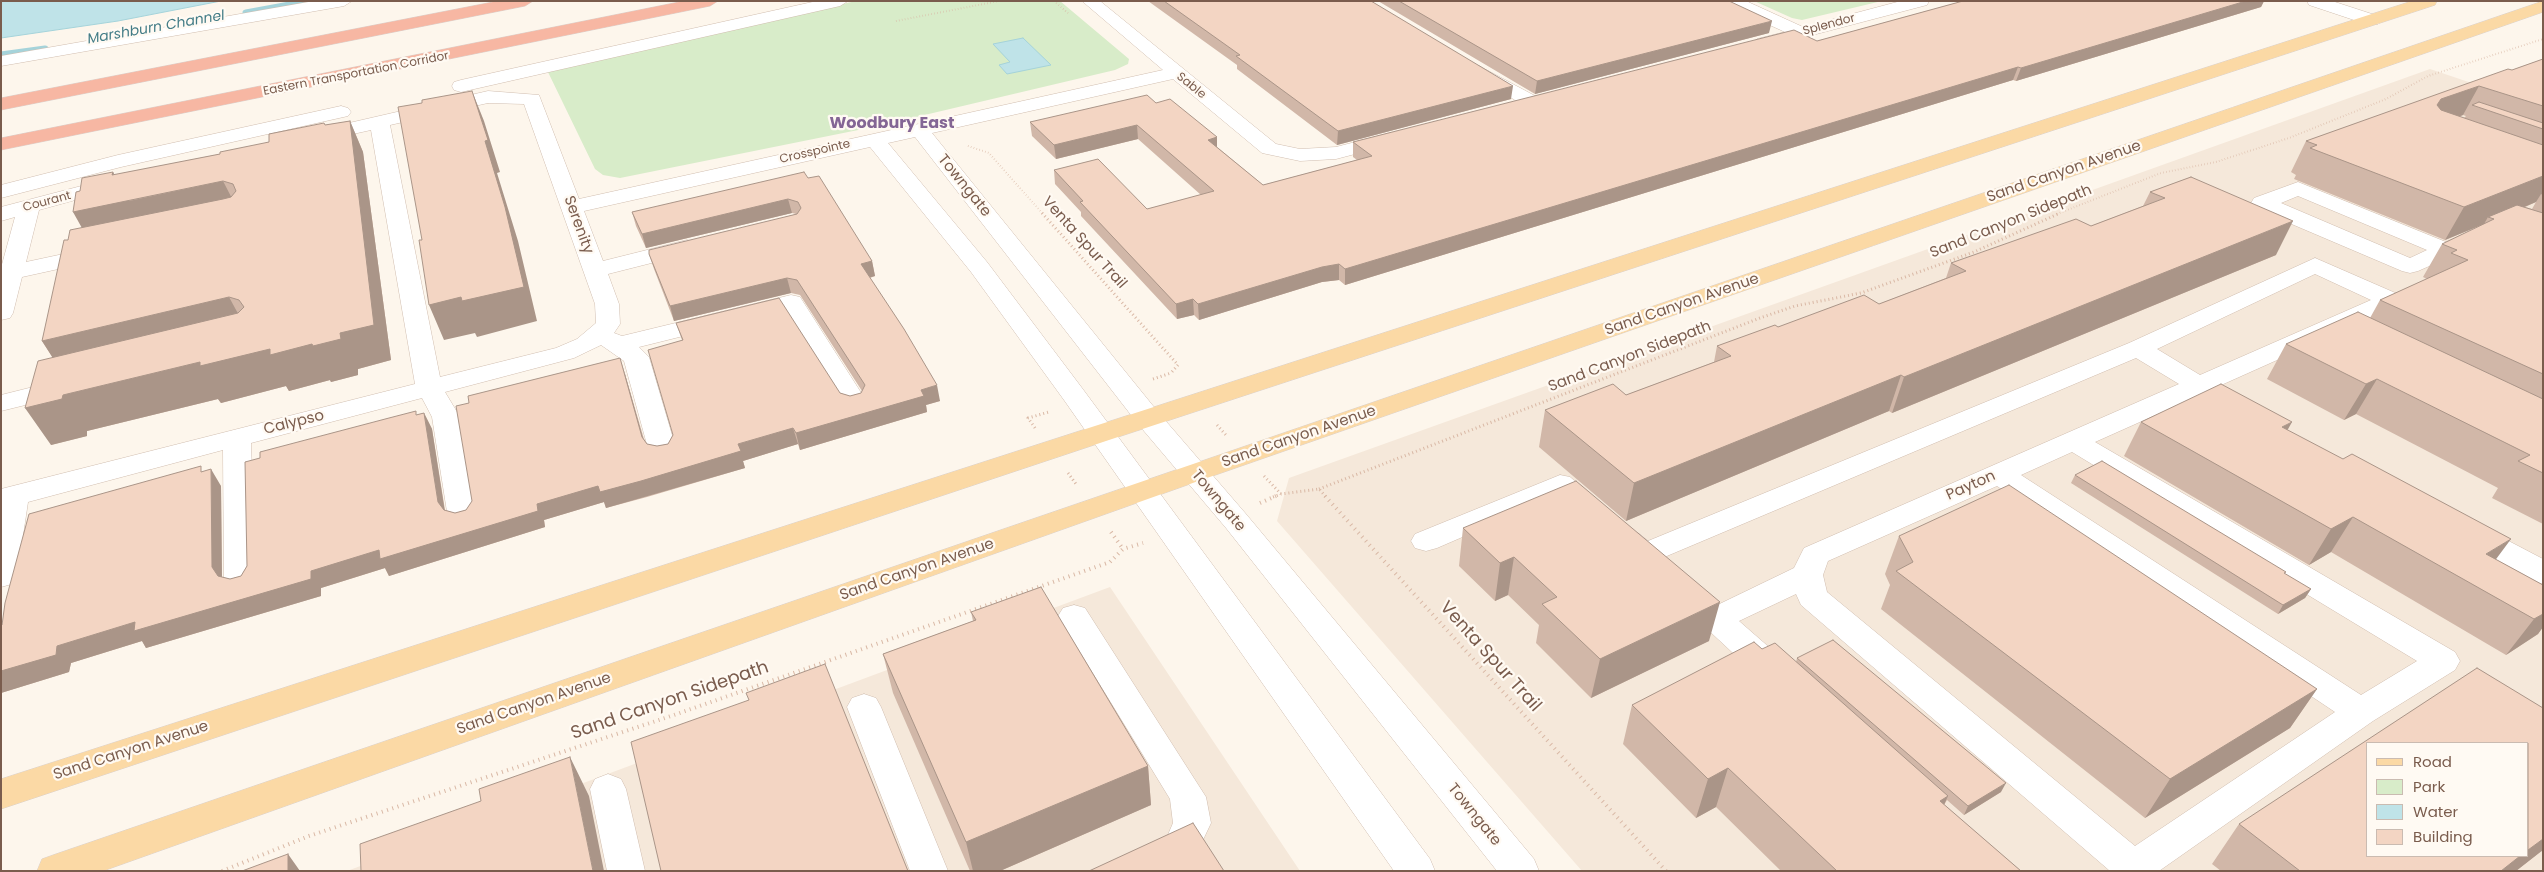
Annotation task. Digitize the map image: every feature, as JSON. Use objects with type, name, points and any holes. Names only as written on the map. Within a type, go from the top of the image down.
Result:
[{"type":"highway","points":[[1,104],[525,1]]},
{"type":"highway","name":"Eastern Transportation Corridor","points":[[1,144],[470,51],[710,1]]},
{"type":"highway","points":[[1,161],[470,51]]},
{"type":"highway","points":[[1,99],[80,88]]},
{"type":"main road","name":"Sand Canyon Avenue","points":[[1,794],[2429,1]]},
{"type":"main road","name":"Sand Canyon Avenue","points":[[56,871],[1194,473],[2543,6]]},
{"type":"street","points":[[1,49],[280,1]]},
{"type":"street","points":[[1,61],[344,1]]},
{"type":"street","points":[[1,192],[118,161],[840,1]]},
{"type":"street","name":"Sable","points":[[1090,1],[1269,149],[1300,155],[1336,153],[1404,136]]},
{"type":"street","points":[[1732,1],[1801,33]]},
{"type":"street","name":"Splendor","points":[[1750,46],[1921,1]]},
{"type":"street","points":[[2315,1],[2372,20]]},
{"type":"street","points":[[1462,61],[1532,102]]},
{"type":"street","name":"Crosspointe","points":[[572,207],[1175,73]]},
{"type":"street","name":"Serenity","points":[[379,121],[488,96],[532,99],[607,304],[608,324],[602,341]]},
{"type":"street","points":[[1504,110],[1550,98]]},
{"type":"street","points":[[165,170],[379,121],[429,388],[446,416],[463,518]]},
{"type":"street","name":"Towngate","points":[[919,129],[1148,418],[1242,528],[1520,871]]},
{"type":"street","points":[[874,139],[979,267],[1102,433],[1416,871]]},
{"type":"street","name":"Courant","points":[[1,214],[129,180]]},
{"type":"street","points":[[2446,250],[2298,188],[2262,203],[2410,266],[2446,250],[2488,231]]},
{"type":"street","points":[[1,313],[29,207]]},
{"type":"street","points":[[594,270],[707,243]]},
{"type":"street","points":[[12,272],[117,250]]},
{"type":"street","name":"Payton","points":[[1806,575],[1815,555],[2391,300],[2315,265],[2138,348]]},
{"type":"street","name":"Calypso","points":[[8,497],[565,353],[602,341],[791,302],[854,402]]},
{"type":"street","points":[[2326,329],[2352,342]]},
{"type":"street","points":[[602,341],[636,357],[664,452]]},
{"type":"street","points":[[1426,541],[1560,484],[1655,564],[2138,348],[2200,386],[2234,404]]},
{"type":"street","points":[[1,403],[87,382]]},
{"type":"street","points":[[237,438],[240,583]]},
{"type":"street","points":[[1798,692],[1706,610],[1806,575],[1812,597],[2136,869],[2361,712],[2443,661],[2074,441]]},
{"type":"street","points":[[1999,474],[2361,712]]},
{"type":"street","points":[[1,576],[8,497]]},
{"type":"street","points":[[2448,521],[2543,573]]},
{"type":"street","points":[[1074,616],[1188,797],[1192,824],[1181,848],[1130,871]]},
{"type":"street","points":[[864,708],[929,871]]},
{"type":"street","points":[[608,789],[626,871]]},
{"type":"path","points":[[896,21],[999,1]]},
{"type":"path","points":[[1054,1],[1069,14]]},
{"type":"path","name":"Sand Canyon Sidepath","points":[[1319,489],[1760,318],[1795,306],[1861,293],[1974,252],[2028,226],[2161,173],[2216,162],[2289,138],[2386,99],[2428,76],[2543,39]]},
{"type":"path","name":"Venta Spur Trail","points":[[964,143],[970,148],[989,153],[1178,365],[1171,373]]},
{"type":"path","points":[[1281,494],[1319,489]]},
{"type":"path","name":"Venta Spur Trail","points":[[1319,489],[1666,871]]},
{"type":"path","name":"Sand Canyon Sidepath","points":[[222,871],[309,836],[674,715],[1110,562],[1123,549]]},
{"type":"shaded area","points":[[2430,69],[2543,107],[2543,871],[1582,871],[1277,521],[1289,478]]},
{"type":"shaded area","points":[[1110,587],[1300,871],[347,871]]},
{"type":"green space","points":[[856,1],[1060,1],[1129,59],[1128,64],[1115,70],[878,126],[620,178],[603,175],[595,169],[547,70]]},
{"type":"green space","points":[[1754,1],[1882,1],[1802,20],[1792,18]]},
{"type":"water","points":[[1,1],[221,1],[118,21],[1,38]]},
{"type":"water","points":[[1023,38],[1051,65],[1007,74],[999,65],[1010,62],[993,44]]},
{"type":"building","points":[[1164,1],[1371,1],[1513,86],[1338,131],[1236,56],[1240,55]]},
{"type":"building","points":[[1399,1],[1729,1],[1772,21],[1537,81]]},
{"type":"building","points":[[1963,1],[2246,1],[2021,68],[2018,67],[1345,269],[1339,264],[1322,267],[1198,304],[1193,299],[1176,304],[1080,202],[1083,201],[1054,170],[1098,159],[1147,209],[1214,191],[1137,125],[1054,145],[1030,122],[1147,95],[1156,103],[1170,99],[1217,137],[1208,140],[1263,185],[1372,156],[1353,142],[1794,30],[1817,41]]},
{"type":"building","points":[[2543,59],[2543,106],[2479,86],[2441,99],[2437,105],[2441,110],[2543,145],[2543,176],[2464,207],[2310,148],[2317,145],[2306,141],[2508,69],[2512,70]]},
{"type":"building","points":[[472,91],[488,140],[485,141],[505,207],[524,287],[462,301],[461,297],[429,305],[419,240],[422,240],[398,107],[422,103],[422,100]]},
{"type":"building","points":[[2479,102],[2543,123],[2543,129],[2472,105]]},
{"type":"building","points":[[350,121],[374,325],[340,333],[341,339],[313,346],[312,344],[270,355],[270,349],[200,366],[200,362],[63,395],[62,399],[25,408],[38,361],[238,313],[244,307],[239,300],[229,297],[42,341],[64,240],[68,240],[70,230],[223,199],[231,197],[236,191],[233,184],[223,181],[73,212],[76,192],[80,191],[82,178],[113,172],[112,175],[220,154],[220,152],[269,142],[269,134],[324,123],[325,125]]},
{"type":"building","points":[[804,172],[808,178],[819,176],[872,261],[861,264],[904,329],[937,385],[921,390],[924,396],[796,433],[793,428],[738,444],[741,451],[641,481],[600,492],[598,486],[537,504],[538,511],[380,559],[379,550],[311,571],[311,579],[134,631],[135,622],[57,646],[56,655],[1,671],[1,625],[5,603],[29,514],[201,466],[201,472],[211,469],[212,567],[218,576],[230,579],[241,576],[247,566],[245,462],[260,458],[260,452],[416,411],[416,415],[424,413],[438,502],[444,510],[455,513],[466,510],[472,501],[456,406],[469,403],[468,396],[620,358],[642,437],[647,444],[657,446],[668,444],[673,435],[648,350],[683,340],[676,323],[779,298],[840,393],[850,396],[861,393],[865,385],[797,280],[787,278],[670,306],[649,254],[649,250],[797,214],[801,208],[798,202],[788,199],[642,234],[632,212]]},
{"type":"building","points":[[2191,177],[2293,221],[1904,377],[1901,375],[1634,483],[1545,410],[1613,384],[1626,395],[1731,356],[1717,346],[1775,325],[1778,327],[1864,295],[1879,304],[1966,271],[1951,263],[2076,219],[2091,226],[2165,198],[2150,192]]},
{"type":"building","points":[[2517,205],[2543,213],[2543,374],[2380,300],[2468,260],[2451,253],[2457,250],[2442,244],[2494,219],[2488,217]]},
{"type":"building","points":[[2358,312],[2543,399],[2543,473],[2518,461],[2530,455],[2377,379],[2366,384],[2286,344]]},
{"type":"building","points":[[2221,384],[2292,422],[2282,427],[2343,459],[2352,454],[2511,539],[2486,554],[2543,585],[2543,614],[2534,619],[2353,517],[2331,529],[2141,422]]},
{"type":"building","points":[[2102,461],[2311,589],[2283,605],[2075,475]]},
{"type":"building","points":[[1576,481],[1720,602],[1600,659],[1542,604],[1557,597],[1514,557],[1500,563],[1463,528]]},
{"type":"building","points":[[2009,485],[2317,689],[2170,779],[1896,571],[1913,562],[1899,536]]},
{"type":"building","points":[[1041,587],[1148,766],[966,842],[883,654],[976,620],[971,612]]},
{"type":"building","points":[[1833,640],[2006,783],[1968,806],[1797,658]]},
{"type":"building","points":[[1754,642],[1762,649],[1775,643],[1948,796],[1940,801],[2021,871],[1837,871],[1728,768],[1708,779],[1632,705]]},
{"type":"building","points":[[825,664],[908,871],[661,871],[631,742],[749,700],[746,693]]},
{"type":"building","points":[[2477,668],[2543,708],[2543,839],[2529,849],[2529,742],[2366,742],[2366,857],[2519,857],[2501,871],[2300,871],[2239,824]]},
{"type":"building","points":[[570,757],[593,871],[361,871],[360,844],[481,801],[479,789]]},
{"type":"building","points":[[1193,823],[1224,871],[1089,871]]},
{"type":"building","points":[[288,854],[288,871],[242,871]]},
{"type":"waterway","name":"Marshburn Channel","points":[[246,13],[311,1]]},
{"type":"waterway","name":"Marshburn Channel","points":[[1,55],[45,49]]},
{"type":"district","name":"Woodbury East","points":[[892,124]]}]
